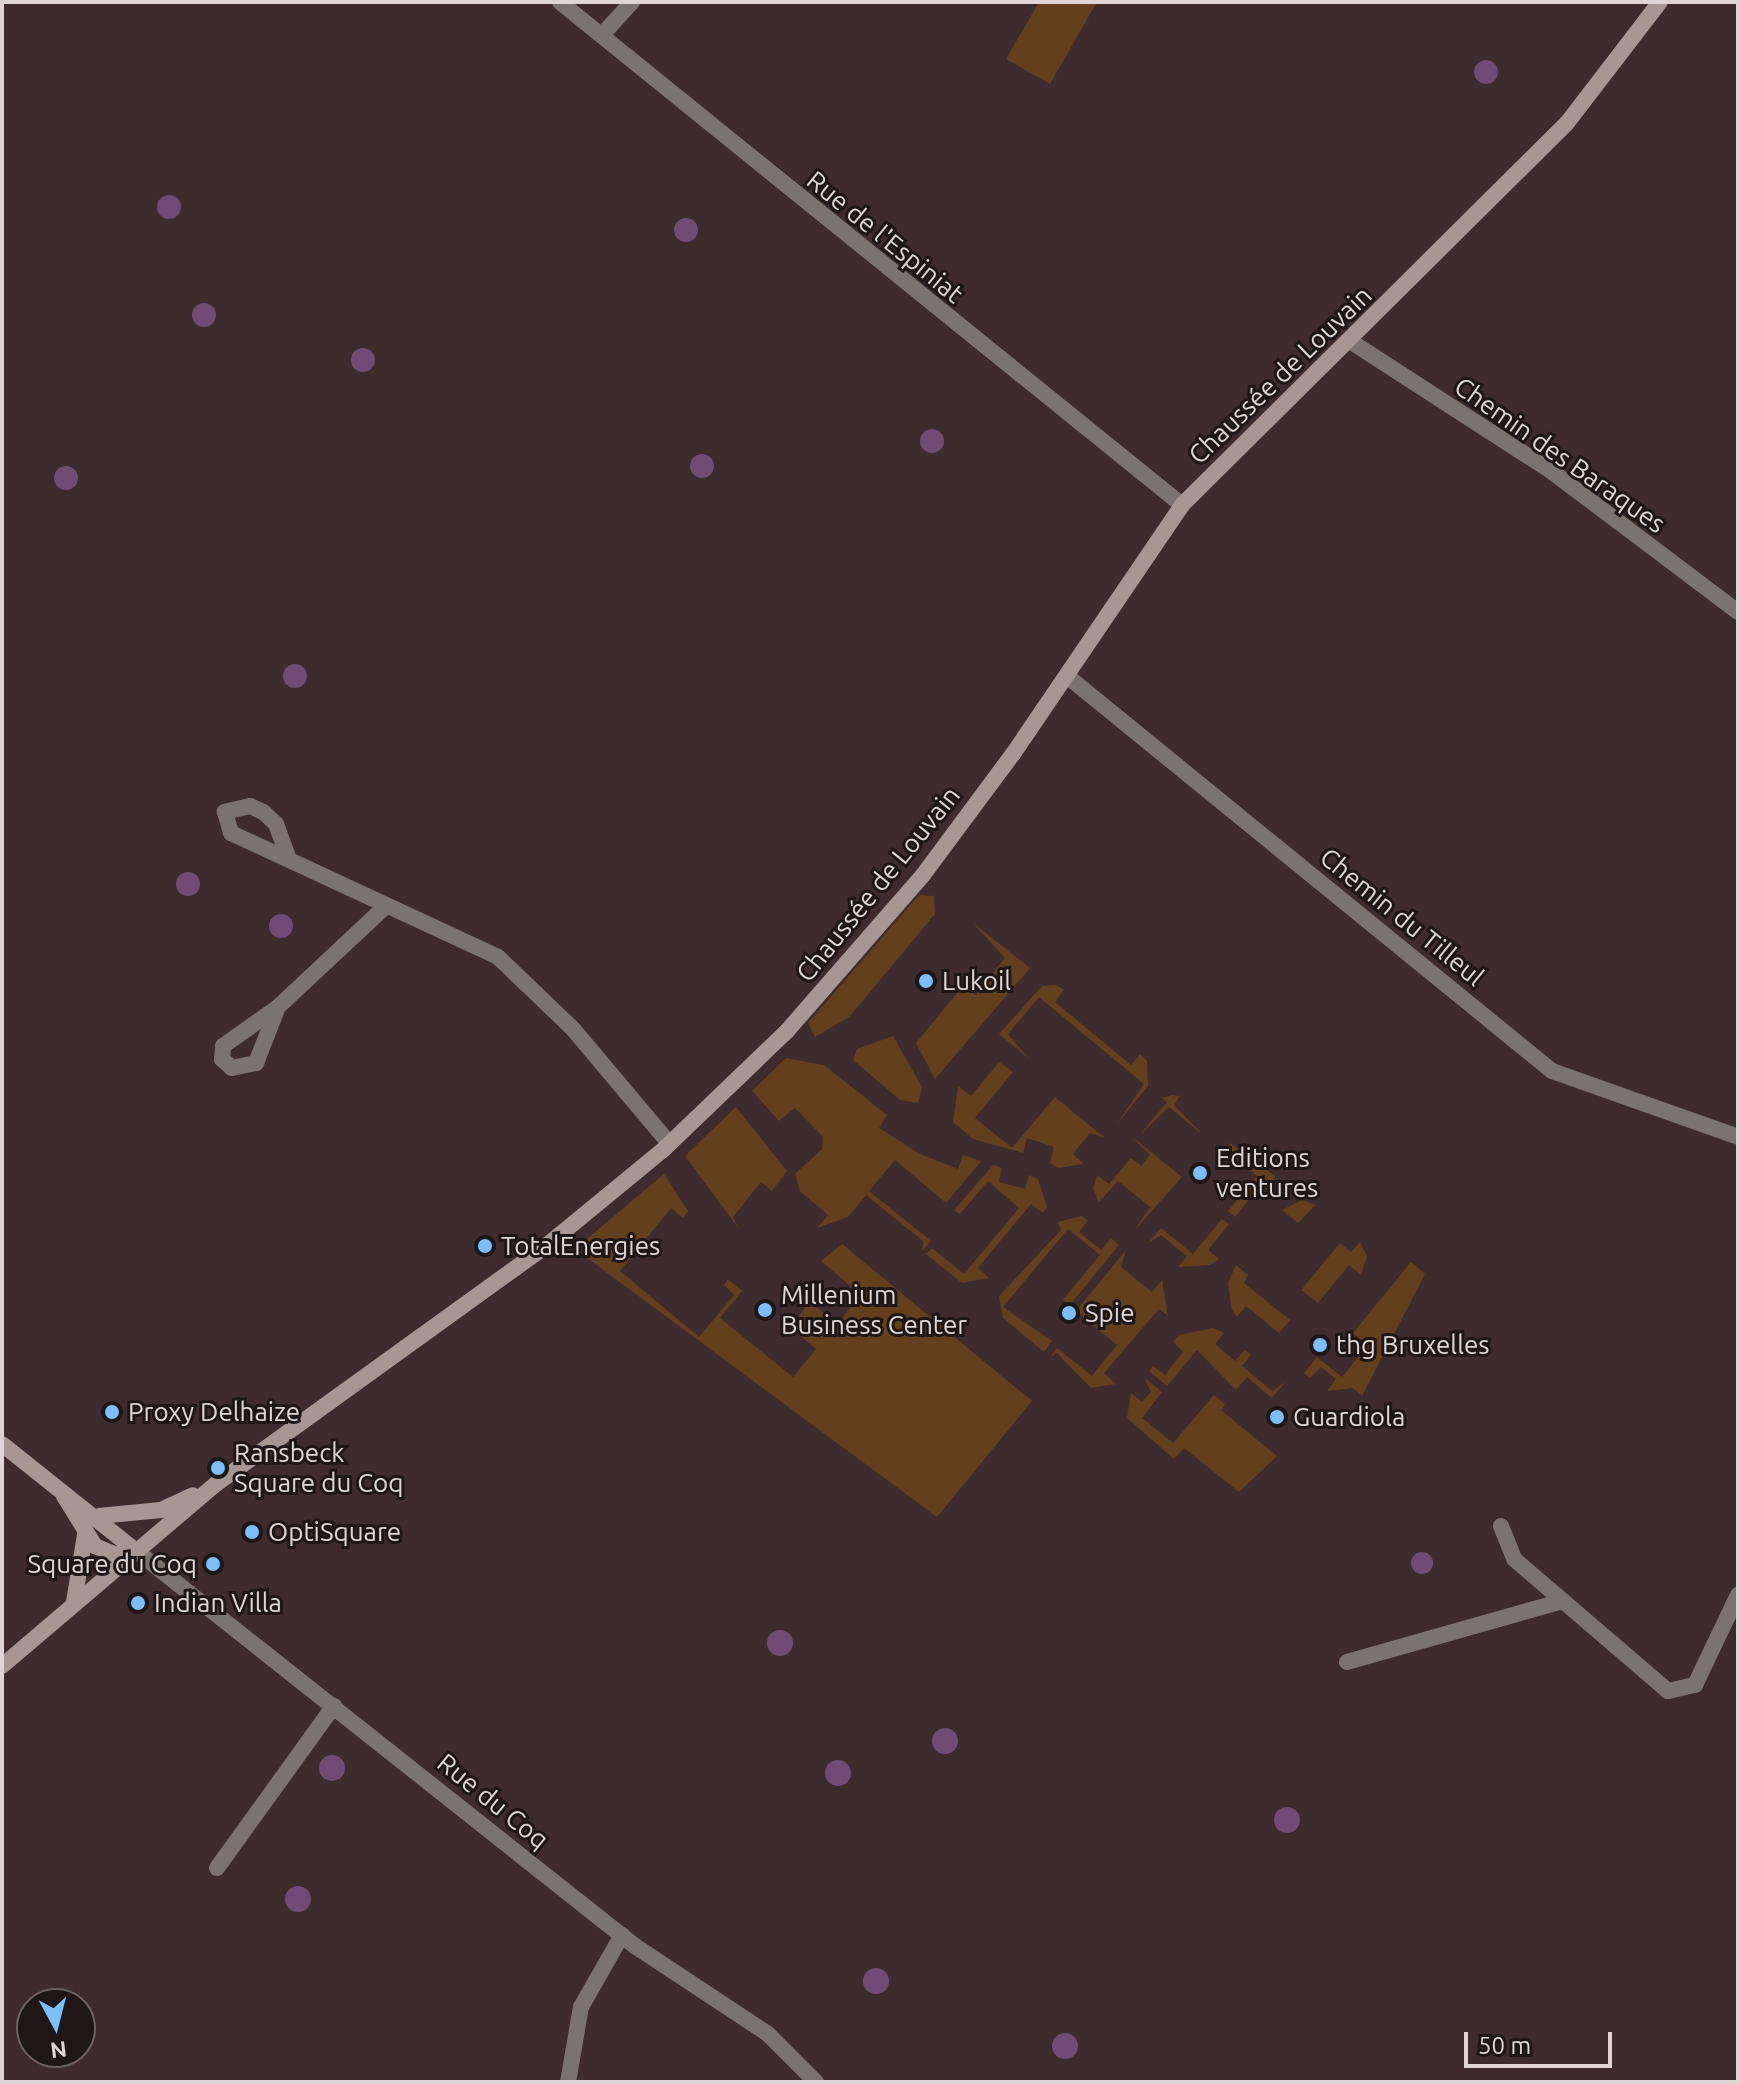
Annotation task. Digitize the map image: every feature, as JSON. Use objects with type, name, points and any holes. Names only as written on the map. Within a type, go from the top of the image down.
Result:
[{"type":"main road","name":"Chaussée de Louvain","points":[[2,1666],[216,1484],[546,1246],[669,1143],[840,972],[923,875],[1067,676],[1182,505],[1567,123],[1660,2]]},
{"type":"main road","points":[[2,1444],[62,1492],[99,1516],[135,1550]]},
{"type":"main road","points":[[99,1516],[161,1510],[216,1484]]},
{"type":"main road","points":[[62,1492],[85,1535],[116,1555],[135,1550]]},
{"type":"main road","points":[[74,1602],[85,1535]]},
{"type":"street","name":"Rue de l'Espiniat","points":[[560,2],[1182,505]]},
{"type":"street","points":[[602,35],[632,2]]},
{"type":"street","name":"Chemin des Baraques","points":[[1350,341],[1551,471],[1738,612]]},
{"type":"street","name":"Chemin du Tilleul","points":[[1067,676],[1552,1071],[1738,1137]]},
{"type":"street","points":[[288,857],[498,957],[524,979],[669,1143]]},
{"type":"street","points":[[278,1007],[386,906]]},
{"type":"street","points":[[1501,1526],[1514,1559],[1559,1602],[1633,1667],[1681,1692],[1695,1685],[1738,1595]]},
{"type":"street","name":"Rue du Coq","points":[[135,1550],[622,1935],[768,2034],[816,2082]]},
{"type":"street","points":[[1347,1662],[1559,1602]]},
{"type":"street","points":[[217,1868],[334,1706]]},
{"type":"street","points":[[568,2082],[581,2007],[622,1935]]},
{"type":"shaded area","points":[[1039,2],[1097,2],[1050,84],[1006,59]]},
{"type":"shaded area","points":[[1486,60],[1494,64],[1498,72],[1494,80],[1486,84],[1478,80],[1474,72],[1478,64]]},
{"type":"shaded area","points":[[164,195],[174,195],[181,202],[181,212],[174,219],[164,219],[157,212],[157,202]]},
{"type":"shaded area","points":[[681,218],[691,218],[698,225],[698,235],[691,242],[681,242],[674,235],[674,225]]},
{"type":"shaded area","points":[[199,303],[209,303],[216,310],[216,320],[209,327],[199,327],[192,320],[192,310]]},
{"type":"shaded area","points":[[363,348],[372,351],[375,360],[372,369],[363,372],[354,369],[351,360],[354,351]]},
{"type":"shaded area","points":[[927,429],[937,429],[944,436],[944,446],[937,453],[927,453],[920,446],[920,436]]},
{"type":"shaded area","points":[[702,454],[711,457],[714,466],[711,475],[702,478],[693,475],[690,466],[693,457]]},
{"type":"shaded area","points":[[61,466],[71,466],[78,473],[78,483],[71,490],[61,490],[54,483],[54,473]]},
{"type":"shaded area","points":[[295,664],[304,667],[307,676],[304,685],[295,688],[286,685],[283,676],[286,667]]},
{"type":"shaded area","points":[[188,872],[197,875],[200,884],[197,893],[188,896],[179,893],[176,884],[179,875]]},
{"type":"shaded area","points":[[919,895],[934,896],[935,914],[849,1017],[815,1037],[808,1023]]},
{"type":"shaded area","points":[[281,914],[290,917],[293,926],[290,935],[281,938],[272,935],[269,926],[272,917]]},
{"type":"shaded area","points":[[973,923],[1030,968],[935,1079],[916,1043],[963,986],[975,995],[1005,958]]},
{"type":"shaded area","points":[[1056,985],[1064,990],[1055,1002],[1131,1065],[1140,1054],[1147,1061],[1148,1086],[1116,1125],[1144,1084],[1039,997],[1008,1034],[1029,1059],[999,1034],[1042,986]]},
{"type":"shaded area","points":[[893,1036],[922,1087],[918,1103],[900,1100],[853,1060],[857,1049]]},
{"type":"shaded area","points":[[786,1058],[824,1065],[887,1115],[879,1128],[920,1154],[958,1169],[963,1155],[981,1161],[946,1203],[895,1160],[869,1191],[931,1241],[922,1251],[923,1241],[866,1195],[848,1217],[817,1228],[828,1215],[800,1191],[795,1174],[822,1149],[823,1137],[795,1108],[779,1121],[752,1091]]},
{"type":"shaded area","points":[[999,1062],[1013,1072],[975,1118],[1012,1148],[1055,1097],[1105,1138],[1090,1133],[1073,1154],[1084,1164],[1058,1168],[1050,1163],[1054,1147],[1027,1138],[1023,1153],[973,1139],[953,1122],[958,1086],[971,1096]]},
{"type":"shaded area","points":[[1180,1096],[1174,1105],[1203,1135],[1169,1107],[1139,1136],[1167,1102],[1162,1098]]},
{"type":"shaded area","points":[[736,1107],[787,1171],[772,1191],[761,1182],[733,1217],[739,1229],[685,1156]]},
{"type":"shaded area","points":[[1130,1135],[1182,1177],[1134,1231],[1150,1207],[1118,1181],[1099,1202],[1093,1189],[1097,1175],[1109,1184],[1131,1158],[1141,1166],[1150,1155]]},
{"type":"shaded area","points":[[1230,1143],[1275,1176],[1273,1194],[1261,1185],[1235,1217],[1228,1211],[1257,1176],[1226,1150]]},
{"type":"shaded area","points":[[993,1165],[1002,1168],[999,1182],[1025,1189],[1029,1175],[1038,1179],[1047,1207],[1043,1213],[1031,1204],[978,1268],[989,1278],[962,1283],[926,1254],[932,1248],[964,1274],[1019,1208],[988,1181],[960,1214],[954,1210]]},
{"type":"shaded area","points":[[664,1174],[688,1211],[683,1218],[671,1208],[620,1271],[699,1337],[734,1295],[724,1285],[728,1279],[742,1291],[720,1318],[793,1377],[816,1349],[790,1327],[810,1302],[837,1324],[861,1295],[821,1261],[842,1244],[1032,1401],[937,1517],[575,1249]]},
{"type":"shaded area","points":[[1302,1200],[1316,1205],[1298,1223],[1282,1210]]},
{"type":"shaded area","points":[[1081,1216],[1088,1220],[1079,1232],[1101,1250],[1111,1238],[1119,1245],[1070,1305],[1063,1300],[1100,1255],[1068,1229],[1003,1307],[1052,1341],[1044,1352],[1003,1318],[999,1296],[1061,1230],[1058,1222]]},
{"type":"shaded area","points":[[1222,1219],[1229,1224],[1208,1250],[1219,1259],[1210,1265],[1178,1267],[1187,1256],[1161,1235],[1148,1243],[1161,1228],[1193,1254]]},
{"type":"shaded area","points":[[1360,1242],[1367,1256],[1361,1275],[1349,1265],[1318,1303],[1301,1290],[1340,1243],[1351,1252]]},
{"type":"shaded area","points":[[1126,1250],[1121,1267],[1152,1292],[1162,1280],[1168,1316],[1159,1309],[1104,1373],[1116,1384],[1091,1388],[1057,1353],[1050,1357],[1057,1348],[1092,1376],[1117,1345],[1076,1311]]},
{"type":"shaded area","points":[[1411,1262],[1425,1274],[1362,1396],[1353,1388],[1327,1391],[1336,1379],[1321,1367],[1310,1378],[1304,1373],[1317,1357],[1342,1377],[1368,1345],[1353,1333]]},
{"type":"shaded area","points":[[1236,1265],[1248,1275],[1244,1283],[1290,1320],[1279,1333],[1246,1306],[1237,1317],[1232,1310],[1228,1283]]},
{"type":"shaded area","points":[[1213,1328],[1224,1333],[1215,1344],[1235,1361],[1245,1350],[1251,1355],[1242,1366],[1272,1391],[1285,1382],[1272,1398],[1247,1377],[1236,1390],[1197,1350],[1167,1386],[1149,1371],[1153,1366],[1165,1375],[1183,1352],[1173,1342],[1179,1335]]},
{"type":"shaded area","points":[[1144,1377],[1162,1392],[1142,1418],[1173,1443],[1214,1395],[1225,1404],[1221,1410],[1277,1456],[1239,1492],[1184,1448],[1174,1459],[1127,1418],[1131,1393],[1142,1402],[1151,1392]]},
{"type":"shaded area","points":[[1418,1552],[1426,1552],[1433,1563],[1426,1574],[1418,1574],[1411,1567],[1411,1559]]},
{"type":"shaded area","points":[[780,1630],[789,1634],[793,1643],[789,1652],[780,1656],[771,1652],[767,1643],[771,1634]]},
{"type":"shaded area","points":[[945,1728],[954,1732],[958,1741],[954,1750],[945,1754],[936,1750],[932,1741],[936,1732]]},
{"type":"shaded area","points":[[332,1755],[341,1759],[345,1768],[341,1777],[332,1781],[323,1777],[319,1768],[323,1759]]},
{"type":"shaded area","points":[[838,1760],[847,1764],[851,1773],[847,1782],[838,1786],[829,1782],[825,1773],[829,1764]]},
{"type":"shaded area","points":[[1287,1807],[1296,1811],[1300,1820],[1296,1829],[1287,1833],[1278,1829],[1274,1820],[1278,1811]]},
{"type":"shaded area","points":[[298,1886],[307,1890],[311,1899],[307,1908],[298,1912],[289,1908],[285,1899],[289,1890]]},
{"type":"shaded area","points":[[876,1968],[885,1972],[889,1981],[885,1990],[876,1994],[867,1990],[863,1981],[867,1972]]},
{"type":"shaded area","points":[[1065,2033],[1074,2037],[1078,2046],[1074,2055],[1065,2059],[1056,2055],[1052,2046],[1056,2037]]},
{"type":"place","name":"Lukoil","points":[[926,981]]},
{"type":"place","name":"Editions ventures","points":[[1200,1173]]},
{"type":"place","name":"TotalEnergies","points":[[485,1246]]},
{"type":"place","name":"Millenium Business Center","points":[[765,1310]]},
{"type":"place","name":"Spie","points":[[1069,1313]]},
{"type":"place","name":"thg Bruxelles","points":[[1320,1345]]},
{"type":"place","name":"Proxy Delhaize","points":[[112,1412]]},
{"type":"place","name":"Guardiola","points":[[1277,1417]]},
{"type":"place","name":"Ransbeck Square du Coq","points":[[218,1468]]},
{"type":"place","name":"OptiSquare","points":[[252,1532]]},
{"type":"place","name":"Square du Coq","points":[[213,1564]]},
{"type":"place","name":"Indian Villa","points":[[138,1603]]}]
